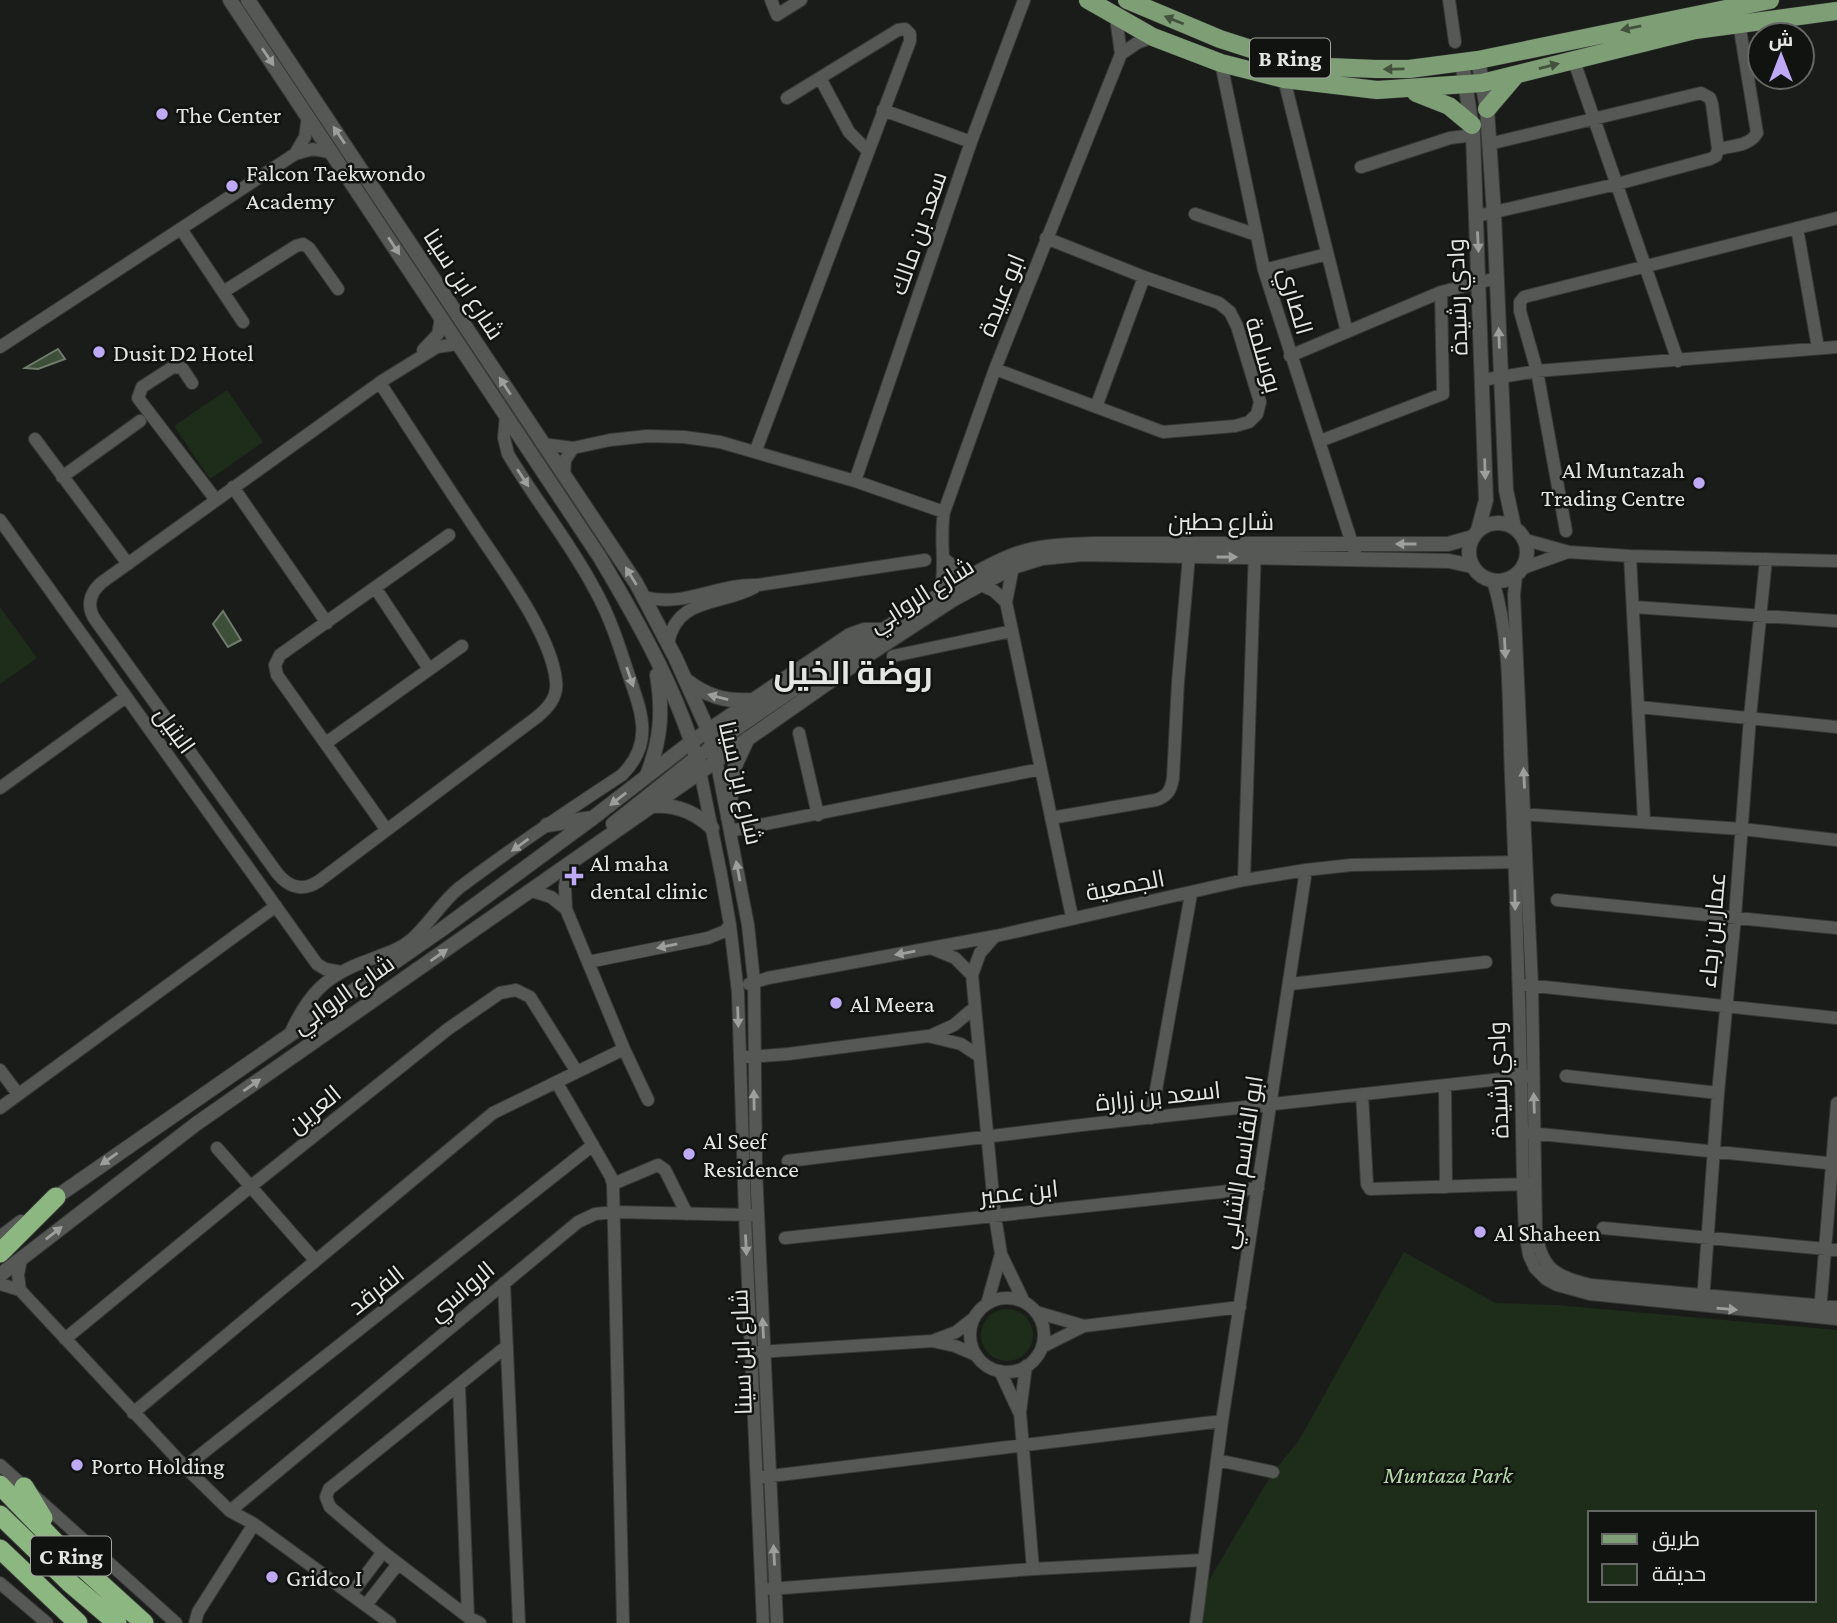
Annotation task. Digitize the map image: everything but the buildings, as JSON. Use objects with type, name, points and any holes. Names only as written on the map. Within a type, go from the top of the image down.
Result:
[{"type":"highway","points":[[0,1253],[56,1197]]},
{"type":"highway","name":"C Ring","points":[[0,1485],[57,1544],[144,1623]]},
{"type":"highway","points":[[24,1487],[57,1544]]},
{"type":"highway","points":[[0,1514],[117,1623]]},
{"type":"highway","name":"C Ring","points":[[0,1549],[78,1623]]},
{"type":"highway","points":[[39,1588],[65,1623]]},
{"type":"main road","name":"B Ring","points":[[1088,0],[1153,37],[1221,63],[1284,79],[1354,89],[1406,90],[1474,84],[1695,30],[1836,13]]},
{"type":"main road","name":"B Ring","points":[[1128,0],[1235,44],[1322,65],[1387,69],[1470,61],[1770,0]]},
{"type":"main road","points":[[1487,109],[1500,90],[1517,74]]},
{"type":"main road","points":[[1406,90],[1449,106],[1473,130]]},
{"type":"street","name":"شارع ابن سينا","points":[[230,0],[599,556],[654,656],[691,742],[712,828],[730,925],[738,993],[751,1352],[776,1588],[777,1623]]},
{"type":"street","name":"شارع ابن سينا","points":[[248,0],[644,597],[708,730],[715,752],[748,925],[754,981],[756,1170],[765,1351],[763,1623]]},
{"type":"street","points":[[771,0],[778,15],[801,0]]},
{"type":"street","name":"سعد بن مالك","points":[[855,481],[971,142],[1024,0]]},
{"type":"street","points":[[1450,0],[1455,42]]},
{"type":"street","points":[[1116,18],[1121,54],[1137,43],[1153,37]]},
{"type":"street","points":[[1718,149],[1744,144],[1752,140],[1756,133],[1739,23]]},
{"type":"street","points":[[756,450],[911,37],[905,29],[898,30],[787,98]]},
{"type":"street","name":"ابو عبيدة","points":[[940,595],[944,574],[941,527],[944,512],[995,369],[1121,54]]},
{"type":"street","name":"وادي رشيدة","points":[[1470,61],[1474,84],[1473,130],[1486,500],[1475,534]]},
{"type":"street","name":"الصاري","points":[[1221,63],[1264,270],[1357,559]]},
{"type":"street","points":[[1576,67],[1678,361]]},
{"type":"street","points":[[820,78],[849,132],[868,151]]},
{"type":"street","points":[[1284,79],[1347,332]]},
{"type":"street","name":"وادي رشيدة","points":[[1474,84],[1487,109],[1496,142],[1494,214],[1506,490],[1514,527]]},
{"type":"street","points":[[1477,216],[1617,184],[1710,159],[1716,156],[1718,149],[1712,104],[1710,98],[1701,93],[1496,142]]},
{"type":"street","points":[[883,110],[971,142]]},
{"type":"street","points":[[295,154],[306,137],[308,116]]},
{"type":"street","points":[[1361,167],[1473,130]]},
{"type":"street","points":[[0,347],[295,154],[313,149],[332,153]]},
{"type":"street","points":[[1195,214],[1257,235]]},
{"type":"street","points":[[1566,531],[1537,371],[1520,311],[1520,302],[1524,297],[1837,218]]},
{"type":"street","points":[[1797,228],[1818,348]]},
{"type":"street","points":[[181,229],[243,322]]},
{"type":"street","name":"بوسلمة","points":[[995,369],[1163,432],[1235,426],[1249,422],[1257,414],[1259,402],[1237,326],[1230,312],[1219,303],[1046,238]]},
{"type":"street","points":[[223,292],[303,244],[309,247],[338,289]]},
{"type":"street","points":[[1264,270],[1327,254]]},
{"type":"street","points":[[1096,407],[1144,277]]},
{"type":"street","points":[[1290,356],[1441,292],[1480,280],[1497,278]]},
{"type":"street","points":[[1320,440],[1443,394],[1441,292]]},
{"type":"street","points":[[381,382],[526,606],[550,660],[556,684],[554,697],[547,709],[312,885],[296,888],[282,880],[91,615],[89,600],[101,583],[381,382],[434,340],[441,318]]},
{"type":"street","points":[[381,382],[437,347],[457,344]]},
{"type":"street","points":[[1482,380],[1537,371],[1837,347]]},
{"type":"street","points":[[192,383],[182,368],[173,366],[142,387],[138,398],[215,500]]},
{"type":"street","name":"شارع الروابي","points":[[290,1034],[303,1007],[316,990],[341,972],[399,948],[411,940],[458,889],[622,775],[636,758],[643,738],[638,702],[608,615],[588,577],[508,454],[504,438],[506,415]]},
{"type":"street","points":[[62,477],[140,421]]},
{"type":"street","points":[[542,444],[573,447],[610,440],[665,436],[702,439],[756,450],[944,512]]},
{"type":"street","points":[[34,439],[128,564]]},
{"type":"street","points":[[564,475],[565,460],[573,447]]},
{"type":"street","points":[[233,487],[327,623]]},
{"type":"street","name":"البتيل","points":[[0,520],[317,964]]},
{"type":"street","points":[[1519,572],[1528,552],[1525,540],[1514,527],[1500,522],[1492,523],[1475,534],[1469,554],[1472,566],[1483,577],[1493,581],[1505,581],[1519,572],[1569,552]]},
{"type":"street","name":"شارع حطين","points":[[1013,567],[1023,562],[1062,556],[1189,556],[1354,544],[1448,544],[1475,534]]},
{"type":"street","points":[[386,829],[277,675],[275,665],[280,655],[449,535]]},
{"type":"street","points":[[1525,540],[1569,552],[1837,561]]},
{"type":"street","name":"شارع حطين","points":[[977,580],[1012,555],[1058,546],[1255,550],[1357,559],[1449,561],[1472,566]]},
{"type":"street","points":[[1244,880],[1255,550]]},
{"type":"street","points":[[1051,818],[1156,800],[1169,793],[1173,778],[1189,556]]},
{"type":"street","points":[[1630,556],[1643,821]]},
{"type":"street","points":[[943,558],[994,591],[1006,602]]},
{"type":"street","name":"عمار بن رجاء","points":[[1703,1300],[1718,1093],[1766,559]]},
{"type":"street","points":[[644,597],[672,601],[730,586],[758,585],[925,560]]},
{"type":"street","points":[[1013,567],[1006,602],[1072,917]]},
{"type":"street","name":"شارع الروابي","points":[[0,1238],[441,930],[691,742],[850,635],[863,630],[882,630],[940,595],[1013,567]]},
{"type":"street","name":"وادي رشيدة","points":[[1519,572],[1516,630],[1519,814],[1532,985],[1527,1076]]},
{"type":"street","name":"شارع الروابي","points":[[750,736],[977,580]]},
{"type":"street","name":"وادي رشيدة","points":[[1493,581],[1504,633],[1519,814]]},
{"type":"street","points":[[668,644],[673,626],[685,612],[758,585]]},
{"type":"street","points":[[376,589],[429,669]]},
{"type":"street","points":[[1634,607],[1837,621]]},
{"type":"street","points":[[715,752],[882,630]]},
{"type":"street","points":[[892,656],[1012,631]]},
{"type":"street","points":[[326,743],[462,646]]},
{"type":"street","points":[[646,776],[659,743],[662,724],[654,656]]},
{"type":"street","points":[[685,680],[706,694],[720,699],[755,699]]},
{"type":"street","points":[[0,788],[125,697]]},
{"type":"street","points":[[1639,707],[1837,727]]},
{"type":"street","points":[[590,849],[621,816],[698,765],[706,745],[708,730]]},
{"type":"street","points":[[799,733],[818,815]]},
{"type":"street","points":[[750,736],[735,766],[729,824],[818,815],[1041,769]]},
{"type":"street","points":[[715,752],[750,736]]},
{"type":"street","name":"شارع الروابي","points":[[0,1275],[196,1124],[652,806],[715,752]]},
{"type":"street","points":[[652,806],[680,808],[698,816],[712,828]]},
{"type":"street","points":[[1519,814],[1742,829],[1837,840]]},
{"type":"street","points":[[547,825],[594,817]]},
{"type":"street","name":"وادي رشيدة","points":[[1521,862],[1518,984],[1527,1076],[1529,1184],[1542,1257],[1558,1275],[1591,1285],[1703,1300],[1820,1311],[1837,1307]]},
{"type":"street","name":"الجمعية","points":[[738,993],[754,981],[996,936],[1244,880],[1351,865],[1521,862]]},
{"type":"street","points":[[568,865],[566,909],[648,1100]]},
{"type":"street","name":"ابو القاسم الشابي","points":[[1196,1623],[1222,1421],[1306,870]]},
{"type":"street","points":[[532,891],[551,897],[566,909]]},
{"type":"street","points":[[1151,1118],[1191,894]]},
{"type":"street","points":[[1557,900],[1837,928]]},
{"type":"street","points":[[0,1108],[276,906]]},
{"type":"street","points":[[589,962],[708,938],[725,931],[730,925]]},
{"type":"street","points":[[996,936],[980,953],[972,975],[1001,1254],[1024,1302],[1036,1312],[1084,1326]]},
{"type":"street","points":[[932,948],[955,958],[972,975]]},
{"type":"street","points":[[1290,984],[1486,962]]},
{"type":"street","points":[[316,990],[317,964],[325,969],[341,972]]},
{"type":"street","points":[[1518,984],[1837,1018]]},
{"type":"street","name":"العرين","points":[[65,1339],[250,1186],[448,1029],[500,993],[516,990],[530,997],[577,1072]]},
{"type":"street","points":[[740,1057],[928,1036],[954,1025],[975,1007]]},
{"type":"street","points":[[928,1036],[961,1044],[979,1056]]},
{"type":"street","points":[[133,1413],[493,1113],[624,1049]]},
{"type":"street","points":[[0,1070],[18,1094]]},
{"type":"street","name":"اسعد بن زرارة","points":[[788,1161],[1527,1076]]},
{"type":"street","points":[[1566,1076],[1718,1093]]},
{"type":"street","points":[[557,1083],[613,1184],[623,1623]]},
{"type":"street","points":[[1445,1086],[1446,1187]]},
{"type":"street","points":[[1362,1094],[1368,1186],[1374,1189],[1529,1184]]},
{"type":"street","points":[[1820,1311],[1831,1250],[1837,1103]]},
{"type":"street","points":[[1529,1133],[1835,1163]]},
{"type":"street","name":"الفرقد","points":[[185,1467],[593,1145]]},
{"type":"street","points":[[217,1148],[315,1260]]},
{"type":"street","points":[[613,1184],[658,1164],[665,1170],[688,1214]]},
{"type":"street","name":"ابن عمير","points":[[785,1238],[1258,1188]]},
{"type":"street","name":"الرواسي","points":[[230,1511],[578,1222],[595,1214],[614,1212],[759,1216]]},
{"type":"street","points":[[1603,1228],[1831,1250]]},
{"type":"street","points":[[987,1304],[1001,1254]]},
{"type":"street","points":[[20,1259],[20,1290]]},
{"type":"street","points":[[504,1283],[519,1623]]},
{"type":"street","points":[[0,1284],[20,1290],[133,1413],[230,1511],[254,1524],[390,1623]]},
{"type":"street","points":[[932,1341],[956,1332],[987,1304],[1004,1298],[1024,1302]]},
{"type":"street","points":[[1042,1347],[1084,1326],[1240,1307]]},
{"type":"street","name":"وادي رشيدة","points":[[1820,1311],[1837,1319]]},
{"type":"street","points":[[751,1352],[932,1341],[955,1346],[976,1355],[984,1364],[1000,1371],[1011,1371],[1026,1367],[1042,1347],[1043,1326],[1036,1312]]},
{"type":"street","points":[[975,1316],[970,1333],[976,1355]]},
{"type":"street","points":[[474,1620],[383,1552],[330,1507],[326,1497],[329,1489],[507,1346]]},
{"type":"street","points":[[1026,1367],[1020,1412],[1033,1569]]},
{"type":"street","points":[[1000,1371],[1020,1412]]},
{"type":"street","points":[[459,1386],[474,1620]]},
{"type":"street","points":[[763,1477],[1222,1421]]},
{"type":"street","points":[[1217,1460],[1273,1472]]},
{"type":"street","points":[[0,1465],[174,1621],[197,1618],[254,1524]]},
{"type":"street","points":[[352,1593],[383,1552]]},
{"type":"street","points":[[762,1589],[1033,1569],[1203,1560]]},
{"type":"street","points":[[366,1605],[398,1564]]},
{"type":"street","points":[[0,1583],[47,1623]]},
{"type":"green space","points":[[227,390],[263,442],[210,479],[174,426]]},
{"type":"green space","points":[[0,607],[37,658],[0,684]]},
{"type":"green space","name":"Muntaza Park","points":[[1404,1252],[1495,1303],[1556,1305],[1837,1330],[1837,1623],[1202,1623],[1206,1585],[1273,1472],[1298,1442]]},
{"type":"green space","points":[[1007,1309],[1017,1311],[1025,1317],[1031,1325],[1031,1345],[1025,1353],[1017,1359],[1007,1361],[997,1359],[989,1353],[983,1345],[981,1335],[983,1325],[989,1317],[997,1311]]},
{"type":"shaded area","points":[[58,349],[65,359],[38,369],[25,368]]},
{"type":"shaded area","points":[[223,611],[241,640],[228,647],[213,624]]},
{"type":"place","name":"The Center","points":[[162,114]]},
{"type":"place","name":"Falcon Taekwondo Academy","points":[[232,186]]},
{"type":"place","name":"Dusit D2 Hotel","points":[[99,352]]},
{"type":"place","name":"Al Muntazah Trading Centre","points":[[1699,483]]},
{"type":"place","name":"Al maha dental clinic","points":[[574,876]]},
{"type":"place","name":"Al Meera","points":[[836,1003]]},
{"type":"place","name":"Al Seef Residence","points":[[689,1154]]},
{"type":"place","name":"Al Shaheen","points":[[1480,1232]]},
{"type":"place","name":"Porto Holding","points":[[77,1465]]},
{"type":"place","name":"Gridco I","points":[[272,1577]]},
{"type":"district","name":"روضة الخيل","points":[[853,673]]}]
